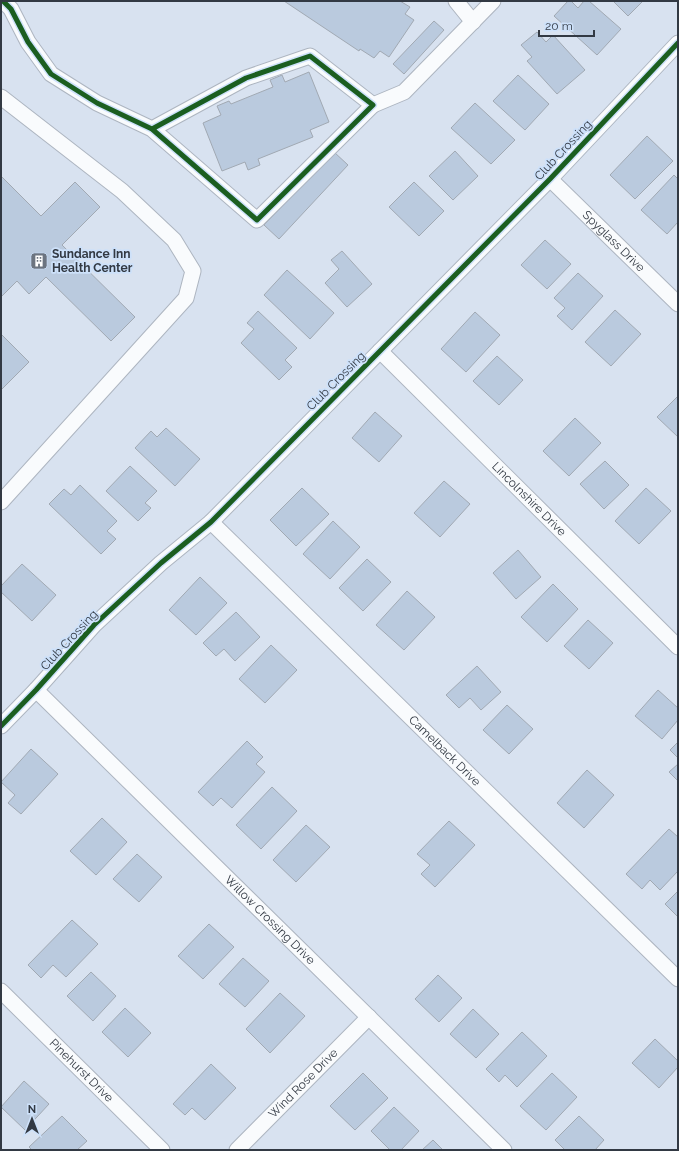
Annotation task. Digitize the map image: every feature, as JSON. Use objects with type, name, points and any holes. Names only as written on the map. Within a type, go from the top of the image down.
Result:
[{"type":"street","points":[[4,1],[11,9],[28,42],[51,74],[97,103],[152,129],[257,220],[374,105],[404,92],[493,1]]},
{"type":"street","points":[[456,1],[473,22]]},
{"type":"street","name":"Club Crossing","points":[[1,726],[36,690],[94,625],[161,564],[211,522],[550,179],[678,43]]},
{"type":"street","points":[[152,129],[246,78],[310,56],[374,105]]},
{"type":"street","points":[[1,97],[122,191],[174,240],[193,271],[186,298],[1,502]]},
{"type":"street","name":"Spyglass Drive","points":[[550,179],[678,304]]},
{"type":"street","name":"Lincolnshire Drive","points":[[380,351],[678,647]]},
{"type":"street","name":"Camelback Drive","points":[[211,522],[678,980]]},
{"type":"street","name":"Willow Crossing Drive","points":[[36,690],[504,1150]]},
{"type":"street","name":"Pinehurst Drive","points":[[1,990],[162,1150]]},
{"type":"street","name":"Wind Rose Drive","points":[[237,1150],[369,1017]]},
{"type":"building","points":[[284,1],[400,1],[410,7],[405,14],[414,20],[389,57],[380,51],[374,58],[360,49],[359,51]]},
{"type":"building","points":[[568,1],[571,1],[578,8],[584,1],[589,1],[621,29],[597,55],[554,16]]},
{"type":"building","points":[[613,1],[643,1],[628,16]]},
{"type":"building","points":[[434,21],[444,30],[404,74],[393,64]]},
{"type":"building","points":[[537,32],[546,42],[553,35],[585,70],[557,94],[527,61],[532,57],[521,45]]},
{"type":"building","points":[[309,72],[329,122],[310,130],[313,137],[258,159],[260,165],[248,170],[245,162],[222,171],[203,123],[221,115],[217,106],[229,101],[231,104],[273,87],[270,80],[282,75],[285,82]]},
{"type":"building","points":[[518,75],[549,104],[525,130],[493,101]]},
{"type":"building","points":[[475,103],[515,140],[491,164],[451,128]]},
{"type":"building","points":[[647,136],[673,161],[635,199],[610,175]]},
{"type":"building","points":[[455,151],[478,176],[453,200],[429,176]]},
{"type":"building","points":[[334,152],[348,165],[279,239],[264,225]]},
{"type":"building","points":[[674,175],[678,179],[678,222],[667,234],[641,210]]},
{"type":"building","name":"Sundance Inn Health Center","points":[[1,176],[41,216],[75,182],[100,207],[62,245],[135,317],[111,341],[46,277],[29,294],[17,281],[1,297]]},
{"type":"building","points":[[414,182],[444,211],[419,236],[389,207]]},
{"type":"building","points":[[545,240],[571,264],[547,289],[521,265]]},
{"type":"building","points":[[342,251],[372,284],[347,307],[325,283],[339,269],[331,260]]},
{"type":"building","points":[[287,270],[334,313],[310,339],[264,295]]},
{"type":"building","points":[[578,273],[603,296],[572,330],[557,316],[565,308],[554,298]]},
{"type":"building","points":[[615,310],[641,334],[611,366],[585,342]]},
{"type":"building","points":[[258,311],[297,348],[285,360],[292,367],[279,380],[241,343],[254,329],[247,323]]},
{"type":"building","points":[[475,312],[500,335],[466,372],[441,349]]},
{"type":"building","points":[[1,334],[29,362],[1,390]]},
{"type":"building","points":[[497,356],[523,380],[499,405],[473,381]]},
{"type":"building","points":[[678,396],[678,437],[657,417]]},
{"type":"building","points":[[375,412],[402,436],[379,462],[352,438]]},
{"type":"building","points":[[575,418],[601,443],[569,476],[543,451]]},
{"type":"building","points":[[166,428],[200,459],[175,486],[135,448],[151,431],[157,437]]},
{"type":"building","points":[[605,461],[629,485],[604,509],[580,484]]},
{"type":"building","points":[[130,466],[157,491],[145,503],[151,508],[138,521],[106,491]]},
{"type":"building","points":[[444,481],[470,504],[440,537],[414,513]]},
{"type":"building","points":[[80,485],[117,521],[107,531],[116,539],[101,554],[49,504],[64,489],[71,495]]},
{"type":"building","points":[[302,488],[329,514],[296,546],[270,520]]},
{"type":"building","points":[[646,488],[671,511],[639,544],[615,521]]},
{"type":"building","points":[[333,521],[360,547],[330,579],[303,554]]},
{"type":"building","points":[[518,550],[541,577],[516,599],[493,573]]},
{"type":"building","points":[[367,559],[391,582],[363,611],[339,588]]},
{"type":"building","points":[[22,564],[56,595],[32,621],[1,592],[1,586]]},
{"type":"building","points":[[200,577],[227,603],[196,635],[169,610]]},
{"type":"building","points":[[553,584],[578,609],[547,642],[521,617]]},
{"type":"building","points":[[407,591],[435,617],[404,650],[376,625]]},
{"type":"building","points":[[236,612],[260,637],[235,661],[224,649],[216,656],[203,643]]},
{"type":"building","points":[[588,620],[613,643],[589,669],[564,646]]},
{"type":"building","points":[[271,645],[297,670],[265,703],[239,679]]},
{"type":"building","points":[[477,666],[501,692],[481,710],[470,698],[459,708],[446,695]]},
{"type":"building","points":[[658,690],[678,708],[678,720],[662,739],[635,716]]},
{"type":"building","points":[[507,705],[533,729],[509,754],[483,730]]},
{"type":"building","points":[[247,741],[263,757],[256,764],[265,772],[232,808],[221,798],[213,806],[198,792]]},
{"type":"building","points":[[678,742],[678,758],[670,750]]},
{"type":"building","points":[[31,749],[58,774],[21,814],[8,803],[15,795],[1,782]]},
{"type":"building","points":[[678,764],[678,781],[669,772]]},
{"type":"building","points":[[587,770],[614,795],[584,828],[557,803]]},
{"type":"building","points":[[272,787],[297,811],[261,849],[236,825]]},
{"type":"building","points":[[102,818],[127,842],[96,875],[70,851]]},
{"type":"building","points":[[449,821],[475,845],[435,887],[421,874],[430,865],[417,854]]},
{"type":"building","points":[[306,825],[330,847],[296,882],[273,860]]},
{"type":"building","points":[[669,829],[678,837],[678,871],[660,890],[650,880],[642,889],[626,874]]},
{"type":"building","points":[[137,854],[162,877],[139,902],[113,879]]},
{"type":"building","points":[[678,891],[678,917],[665,904]]},
{"type":"building","points":[[72,920],[98,944],[66,977],[53,965],[41,978],[28,965]]},
{"type":"building","points":[[209,924],[234,947],[203,979],[178,956]]},
{"type":"building","points":[[243,958],[269,981],[245,1007],[219,984]]},
{"type":"building","points":[[91,972],[116,996],[93,1021],[67,996]]},
{"type":"building","points":[[438,975],[462,998],[439,1022],[415,999]]},
{"type":"building","points":[[280,993],[305,1016],[270,1053],[246,1029]]},
{"type":"building","points":[[125,1008],[151,1033],[128,1057],[102,1032]]},
{"type":"building","points":[[473,1009],[499,1034],[476,1058],[450,1034]]},
{"type":"building","points":[[522,1032],[547,1056],[517,1087],[505,1075],[499,1082],[486,1069]]},
{"type":"building","points":[[655,1039],[678,1061],[678,1067],[659,1088],[632,1063]]},
{"type":"building","points":[[211,1064],[236,1088],[205,1120],[192,1108],[185,1115],[173,1104]]},
{"type":"building","points":[[363,1073],[388,1098],[355,1130],[330,1106]]},
{"type":"building","points":[[552,1073],[577,1097],[546,1130],[520,1106]]},
{"type":"building","points":[[24,1081],[49,1104],[25,1130],[1,1107]]},
{"type":"building","points":[[394,1107],[419,1131],[401,1150],[390,1150],[371,1131]]},
{"type":"building","points":[[62,1116],[87,1141],[77,1150],[32,1150],[29,1147]]},
{"type":"building","points":[[579,1116],[604,1140],[595,1150],[565,1150],[555,1140]]},
{"type":"building","points":[[433,1140],[443,1150],[422,1150]]},
{"type":"cycle path","points":[[3,1],[11,9],[28,42],[51,74],[97,103],[152,129],[257,220],[373,105],[310,56],[246,78],[152,129]]},
{"type":"cycle path","points":[[1,726],[36,690],[94,625],[161,563],[211,522],[550,179],[678,43]]},
{"type":"place","name":"Sundance Inn Health Center","points":[[39,261]]}]
